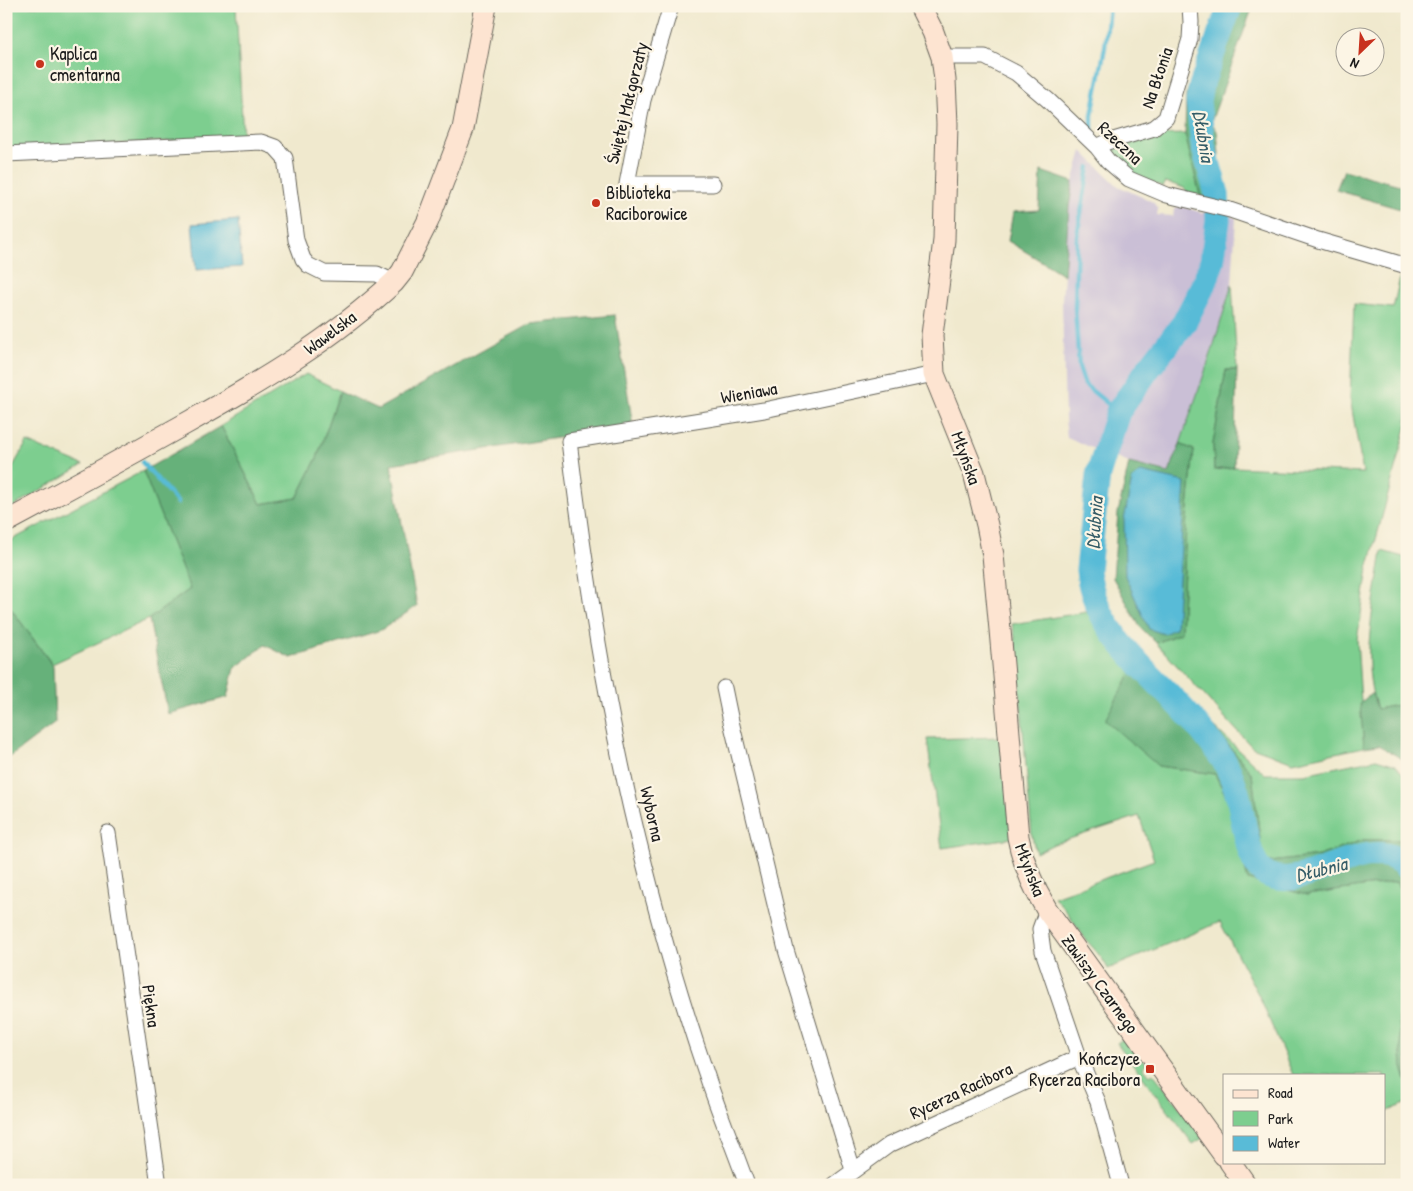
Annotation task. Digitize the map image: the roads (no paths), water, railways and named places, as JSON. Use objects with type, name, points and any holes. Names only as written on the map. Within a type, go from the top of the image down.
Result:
[{"type":"street","name":"Wawelska","points":[[6,522],[100,472],[278,370],[323,340],[394,282],[402,272],[428,221],[463,129],[486,6]]},
{"type":"street","name":"Świętej Małgorzaty","points":[[670,6],[643,100],[627,184],[713,184]]},
{"type":"street","name":"Młyńska","points":[[920,6],[933,32],[942,58],[947,124],[944,240],[932,335],[934,374],[974,473],[987,525],[1000,630],[1018,837],[1025,867],[1047,910]]},
{"type":"street","name":"Na Błonia","points":[[1097,147],[1107,142],[1154,128],[1166,118],[1190,39],[1192,22],[1190,6]]},
{"type":"street","name":"Rzeczna","points":[[942,58],[985,57],[1016,73],[1048,100],[1128,179],[1167,195],[1230,210],[1318,240],[1407,266]]},
{"type":"street","points":[[6,154],[261,142],[275,147],[285,158],[296,240],[303,259],[308,265],[324,273],[377,274],[394,282]]},
{"type":"street","name":"Wieniawa","points":[[569,441],[764,410],[934,374]]},
{"type":"street","name":"Wyborna","points":[[569,441],[580,534],[602,674],[633,817],[672,964],[706,1075],[747,1185]]},
{"type":"street","points":[[724,688],[786,950],[853,1170]]},
{"type":"street","name":"Piękna","points":[[108,833],[159,1185]]},
{"type":"street","points":[[1047,910],[1040,929],[1040,939],[1079,1057],[1098,1102],[1122,1185]]},
{"type":"street","name":"Zawiszy Czarnego","points":[[1047,910],[1223,1153]]},
{"type":"street","name":"Rycerza Racibora","points":[[834,1185],[889,1145],[1079,1057]]},
{"type":"street","points":[[1231,1164],[1246,1185]]},
{"type":"water","points":[[238,220],[242,267],[196,270],[192,224]]},
{"type":"water","points":[[1141,472],[1185,482],[1176,628],[1164,634],[1149,629],[1125,576],[1124,520],[1132,479]]},
{"type":"waterway","points":[[1092,131],[1092,115],[1105,47],[1109,6]]},
{"type":"waterway","name":"Dłubnia","points":[[1230,6],[1201,86],[1198,101],[1203,145],[1217,194],[1218,220],[1212,262],[1205,282],[1184,323],[1148,369],[1118,412],[1098,475],[1088,570],[1092,591],[1110,629],[1123,646],[1188,714],[1224,761],[1236,789],[1249,847],[1258,867],[1264,873],[1280,878],[1299,877],[1357,858],[1376,855],[1392,857],[1407,868]]},
{"type":"waterway","points":[[1089,167],[1077,236],[1075,308],[1079,367],[1085,385],[1118,412]]},
{"type":"waterway","points":[[142,462],[178,503]]},
{"type":"place","name":"Kaplica cmentarna","points":[[40,64]]},
{"type":"place","name":"Biblioteka Raciborowice","points":[[596,203]]},
{"type":"place","name":"Kończyce Rycerza Racibora","points":[[1150,1069]]}]
